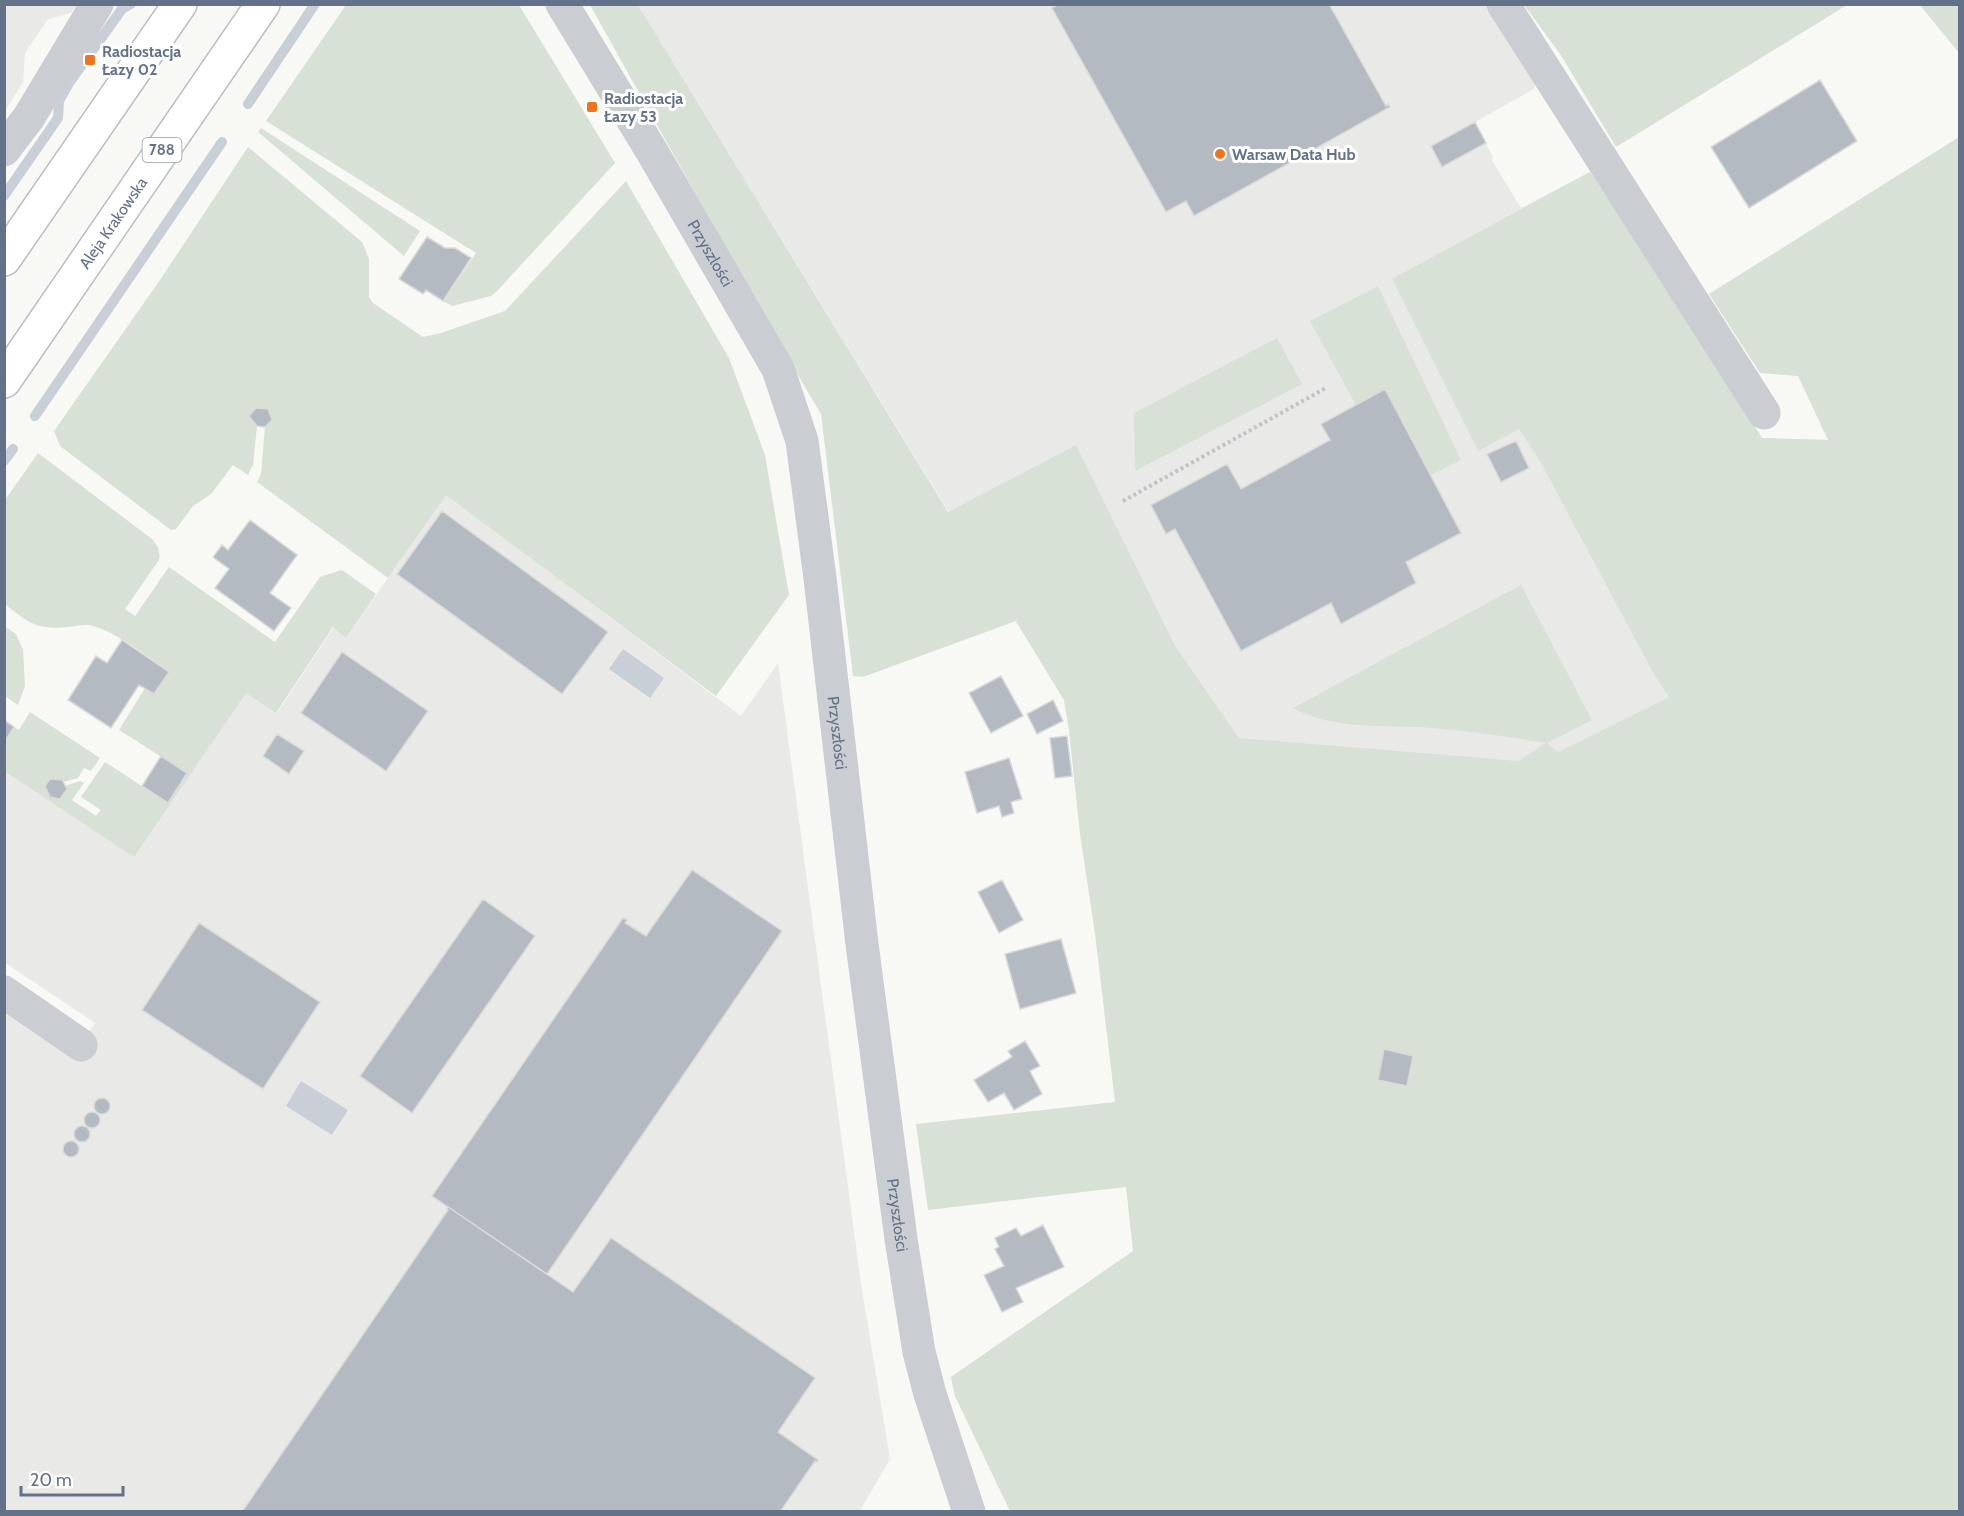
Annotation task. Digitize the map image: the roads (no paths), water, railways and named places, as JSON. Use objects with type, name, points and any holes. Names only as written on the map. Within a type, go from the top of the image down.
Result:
[{"type":"main road","points":[[5,259],[180,4]]},
{"type":"main road","name":"Aleja Krakowska","points":[[4,381],[263,4]]},
{"type":"street","points":[[4,150],[28,117],[97,4]]},
{"type":"street","name":"Przyszłości","points":[[562,4],[651,150],[778,369],[802,441],[822,589],[862,944],[901,1239],[922,1362],[930,1394],[969,1512]]},
{"type":"street","points":[[1503,4],[1764,413]]},
{"type":"street","points":[[4,992],[81,1044]]},
{"type":"waterway","points":[[4,196],[58,118],[59,101],[69,83],[122,9],[131,4]]},
{"type":"waterway","points":[[248,104],[315,4]]},
{"type":"waterway","points":[[35,416],[222,142]]},
{"type":"waterway","points":[[4,461],[13,449]]},
{"type":"place","name":"Radiostacja Łazy 02","points":[[90,60]]},
{"type":"place","name":"Radiostacja Łazy 53","points":[[592,107]]},
{"type":"place","name":"Warsaw Data Hub","points":[[1220,154]]}]
